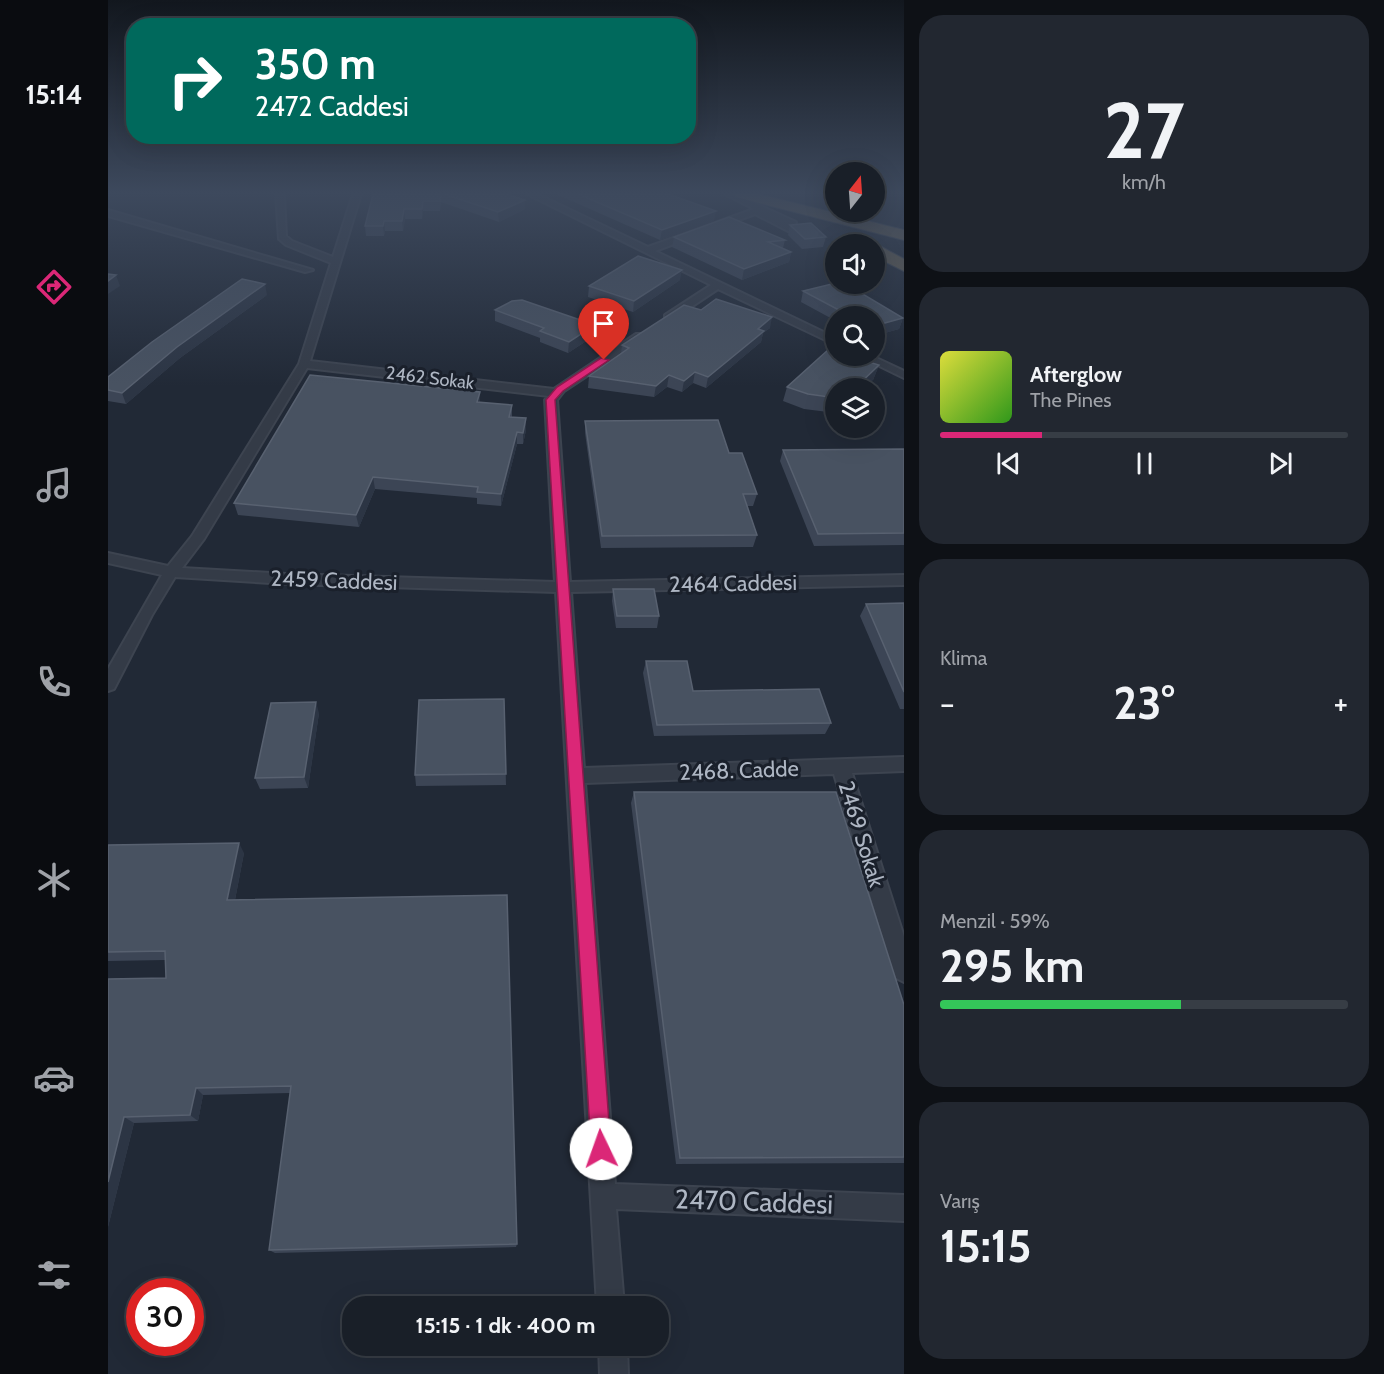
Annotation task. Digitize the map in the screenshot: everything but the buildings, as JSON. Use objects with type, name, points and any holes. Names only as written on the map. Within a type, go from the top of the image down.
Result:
[{"type":"highway","points":[[891,258],[904,266]]},
{"type":"street","points":[[264,258],[308,270]]},
{"type":"street","points":[[327,258],[337,262]]},
{"type":"street","points":[[108,685],[145,614],[171,572],[197,539],[304,364],[338,258]]},
{"type":"street","points":[[665,258],[825,337]]},
{"type":"street","points":[[609,1296],[551,400],[556,393],[717,285]]},
{"type":"street","name":"2462 Sokak","points":[[304,364],[556,393]]},
{"type":"street","points":[[885,366],[904,375]]},
{"type":"street","name":"2459 Caddesi","points":[[108,558],[171,572],[287,579],[562,587]]},
{"type":"street","name":"2464 Caddesi","points":[[562,587],[904,580]]},
{"type":"street","name":"2468. Cadde","points":[[575,776],[904,764]]},
{"type":"street","name":"2469 Sokak","points":[[841,766],[904,971]]},
{"type":"street","name":"2470 Caddesi","points":[[604,1196],[904,1208]]},
{"type":"street","points":[[613,1356],[614,1374]]},
{"type":"route","points":[[601,1149],[551,400],[560,389],[604,360]]}]
